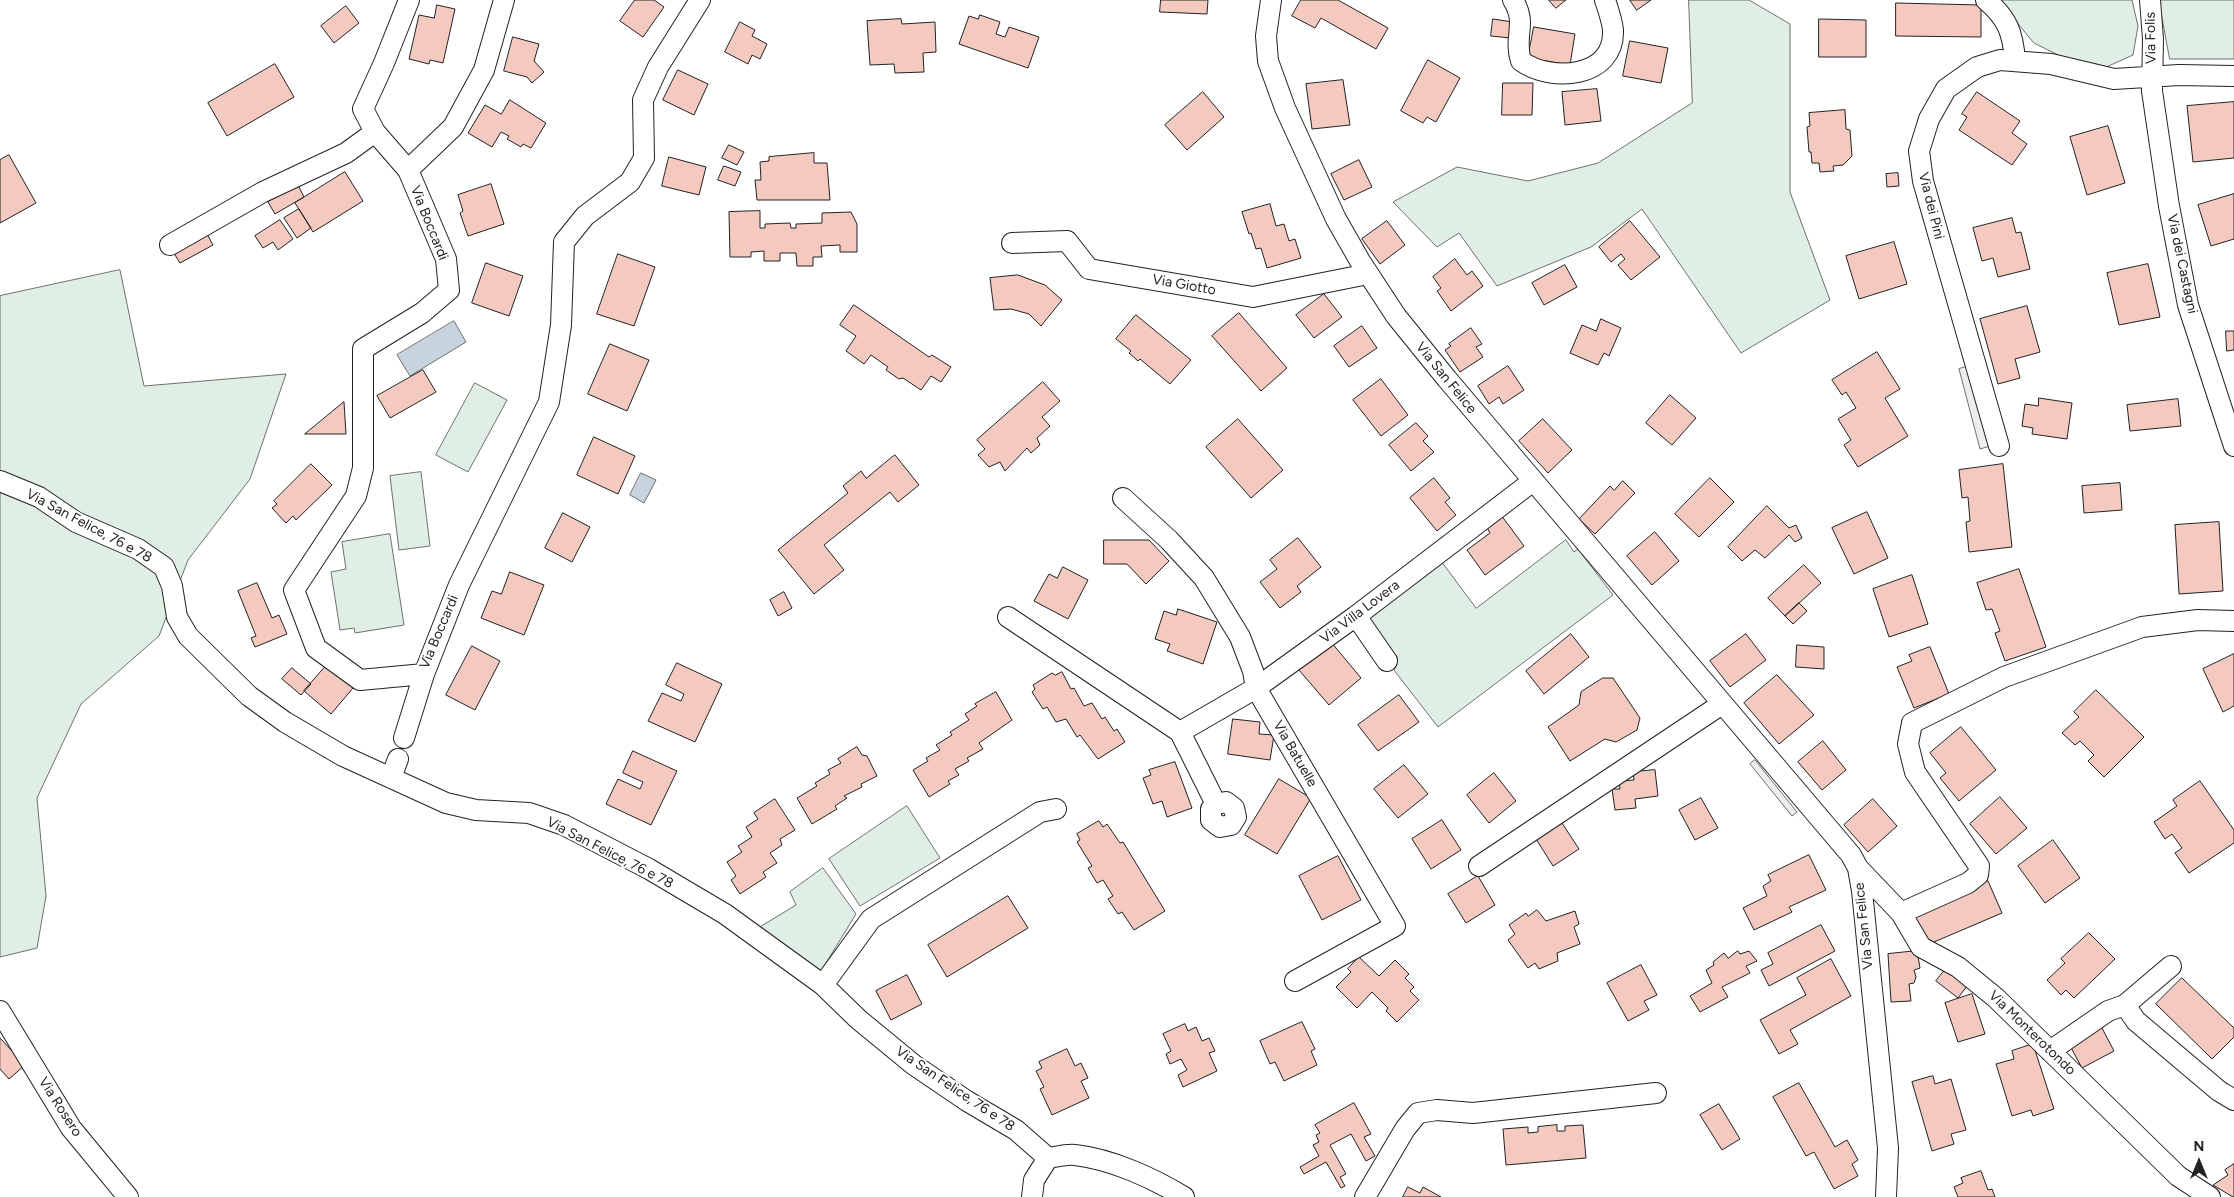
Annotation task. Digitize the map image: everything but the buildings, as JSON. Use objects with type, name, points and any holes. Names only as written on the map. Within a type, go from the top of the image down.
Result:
[{"type":"street","name":"Via Boccardi","points":[[408,0],[364,109],[376,132],[408,170],[446,259],[448,290],[422,313],[363,349],[363,468],[356,496],[294,590],[316,648],[360,680],[424,674],[460,585],[549,402],[561,325],[564,242],[585,216],[630,182],[644,158],[643,100],[658,67],[700,0]]},
{"type":"street","points":[[408,170],[453,127],[484,70],[504,0]]},
{"type":"street","name":"Via San Felice","points":[[1272,0],[1266,36],[1268,61],[1276,87],[1336,219],[1368,274],[1396,316],[1533,481],[1851,855],[1858,868],[1862,891],[1888,1148],[1886,1197]]},
{"type":"street","points":[[1513,0],[1521,16],[1518,51],[1521,61],[1541,70],[1572,74],[1588,70],[1602,60],[1609,48],[1613,30],[1605,0]]},
{"type":"street","points":[[1986,0],[2000,12],[2013,38],[2015,62]]},
{"type":"street","name":"Via Folis","points":[[2150,0],[2154,39],[2152,77]]},
{"type":"street","name":"Via dei Pini","points":[[1999,446],[1923,181],[1919,151],[1929,119],[1946,90],[1977,67],[2000,60],[2051,64],[2114,79],[2234,76]]},
{"type":"street","name":"Via dei Castagni","points":[[2152,77],[2170,206],[2188,305],[2234,446]]},
{"type":"street","points":[[170,245],[263,192],[346,152],[376,132]]},
{"type":"street","name":"Via Giotto","points":[[1012,243],[1067,241],[1089,269],[1253,297],[1368,274]]},
{"type":"street","name":"Via San Felice, 76 e 78","points":[[0,480],[39,497],[76,522],[138,549],[164,568],[172,586],[177,618],[188,636],[249,696],[285,722],[342,756],[446,803],[476,810],[529,813],[564,826],[649,869],[725,914],[823,985],[858,1019],[914,1065],[967,1101],[1016,1130],[1048,1158]]},
{"type":"street","name":"Via Villa Lovera","points":[[1180,732],[1256,688],[1356,616],[1533,481]]},
{"type":"street","name":"Via Batuelle","points":[[1123,498],[1169,540],[1204,578],[1240,637],[1253,671],[1256,688],[1395,926],[1295,981]]},
{"type":"street","points":[[1356,616],[1387,661]]},
{"type":"street","points":[[1008,618],[1180,732],[1216,804]]},
{"type":"street","points":[[1902,913],[1968,883],[1978,876],[1979,866],[1915,772],[1908,744],[1912,723],[2004,677],[2142,627],[2198,620],[2234,621]]},
{"type":"street","points":[[404,738],[424,674]]},
{"type":"street","points":[[1479,866],[1722,704]]},
{"type":"street","points":[[391,778],[398,758]]},
{"type":"street","points":[[823,985],[871,919],[1040,812],[1056,809]]},
{"type":"street","name":"Via Monterotondo","points":[[1858,868],[1902,913],[1921,947],[1958,967],[1988,992],[2178,1176],[2210,1197]]},
{"type":"street","points":[[2050,1050],[2108,1011],[2125,1005],[2170,966]]},
{"type":"street","points":[[2125,1005],[2136,1021],[2219,1091],[2234,1100]]},
{"type":"street","name":"Via Rosero","points":[[0,1011],[71,1128],[128,1197]]},
{"type":"street","points":[[1365,1197],[1405,1129],[1418,1113],[1437,1110],[1473,1113],[1656,1093]]},
{"type":"street","points":[[1032,1197],[1034,1180],[1048,1158],[1072,1155],[1097,1159],[1163,1184],[1184,1197]]},
{"type":"green space","points":[[1689,0],[1749,0],[1790,24],[1790,192],[1830,300],[1741,353],[1642,209],[1591,247],[1497,286],[1459,233],[1437,247],[1393,202],[1457,167],[1528,181],[1598,163],[1692,103]]},
{"type":"green space","points":[[1999,0],[2132,0],[2138,26],[2133,55],[2104,68],[2066,59],[2034,43]]},
{"type":"green space","points":[[2159,0],[2234,0],[2234,59],[2170,59]]},
{"type":"green space","points":[[120,270],[144,386],[286,374],[250,479],[188,560],[159,636],[81,704],[37,798],[46,896],[37,948],[0,957],[0,296]]},
{"type":"green space","points":[[475,383],[507,400],[468,472],[436,455]]},
{"type":"green space","points":[[421,472],[430,546],[399,550],[390,476]]},
{"type":"green space","points":[[390,534],[404,625],[355,633],[354,628],[340,630],[331,572],[346,569],[342,542]]},
{"type":"green space","points":[[1566,540],[1574,552],[1578,549],[1613,595],[1438,727],[1390,665],[1398,658],[1367,618],[1441,561],[1476,608]]},
{"type":"green space","points":[[907,806],[940,858],[860,906],[829,859]]},
{"type":"green space","points":[[823,868],[856,914],[821,971],[758,928],[796,905],[790,892]]},
{"type":"shaded area","points":[[454,321],[466,342],[410,376],[397,355]]},
{"type":"shaded area","points":[[1969,366],[1990,446],[1980,449],[1959,369]]},
{"type":"shaded area","points":[[641,473],[656,480],[644,503],[630,495]]},
{"type":"shaded area","points":[[1755,760],[1797,812],[1792,816],[1750,764]]}]
